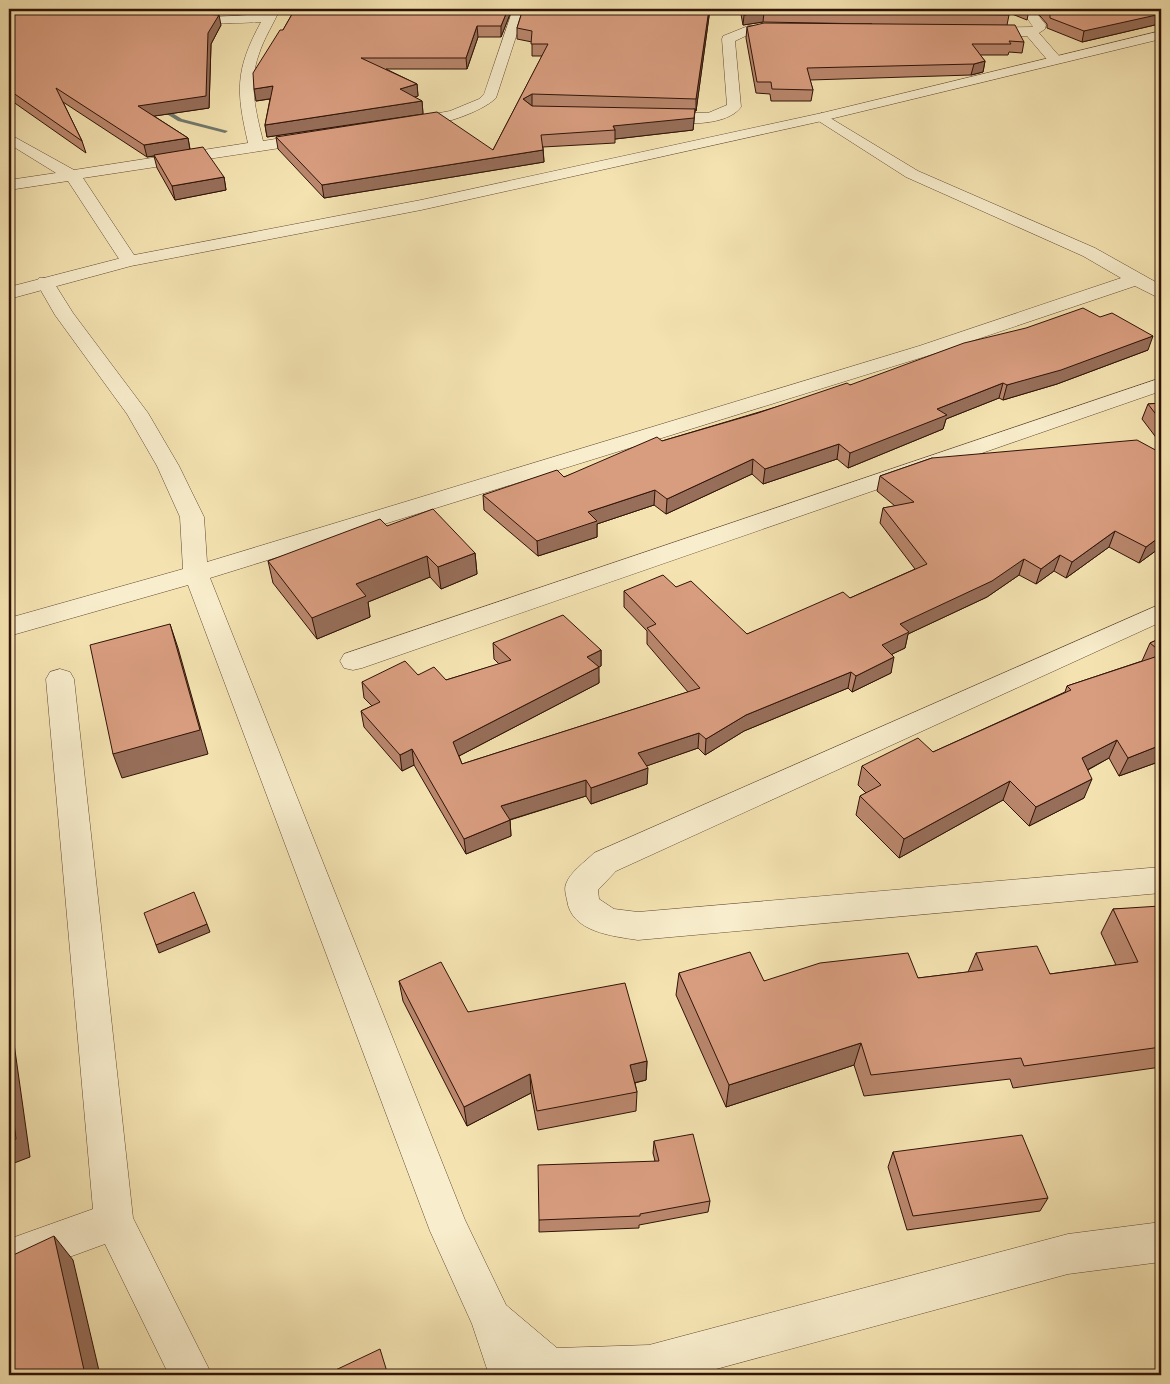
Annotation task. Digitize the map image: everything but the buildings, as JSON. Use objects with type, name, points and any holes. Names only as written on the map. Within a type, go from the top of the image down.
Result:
[{"type":"street","points":[[141,9],[156,15],[184,20],[272,13]]},
{"type":"street","points":[[388,126],[454,114],[486,102],[491,95],[519,9]]},
{"type":"street","points":[[963,32],[1031,32],[1039,29],[1040,26],[1027,9]]},
{"type":"street","points":[[257,147],[247,103],[246,80],[252,54],[272,13]]},
{"type":"street","points":[[648,116],[712,117],[730,110],[734,107],[728,39],[748,30],[793,29]]},
{"type":"street","points":[[1031,32],[1055,60]]},
{"type":"street","points":[[9,293],[130,261],[440,201],[822,117],[1161,35]]},
{"type":"street","points":[[822,117],[912,174],[1089,252],[1161,293]]},
{"type":"street","points":[[9,185],[332,135]]},
{"type":"street","points":[[9,138],[73,176],[130,261]]},
{"type":"street","points":[[9,627],[196,574],[917,353],[1136,279]]},
{"type":"street","points":[[45,282],[65,315],[137,413],[168,466],[192,517],[196,574],[450,1231],[491,1320],[510,1375]]},
{"type":"street","points":[[353,661],[1161,384]]},
{"type":"street","points":[[1161,612],[605,862],[581,886],[584,906],[606,922],[638,926],[1161,880]]},
{"type":"street","points":[[60,679],[114,1221],[191,1375]]},
{"type":"street","points":[[9,1259],[114,1221]]},
{"type":"street","points":[[491,1320],[550,1370],[649,1366],[1068,1254],[1161,1242]]},
{"type":"waterway","points":[[159,107],[180,120],[225,131]]}]
